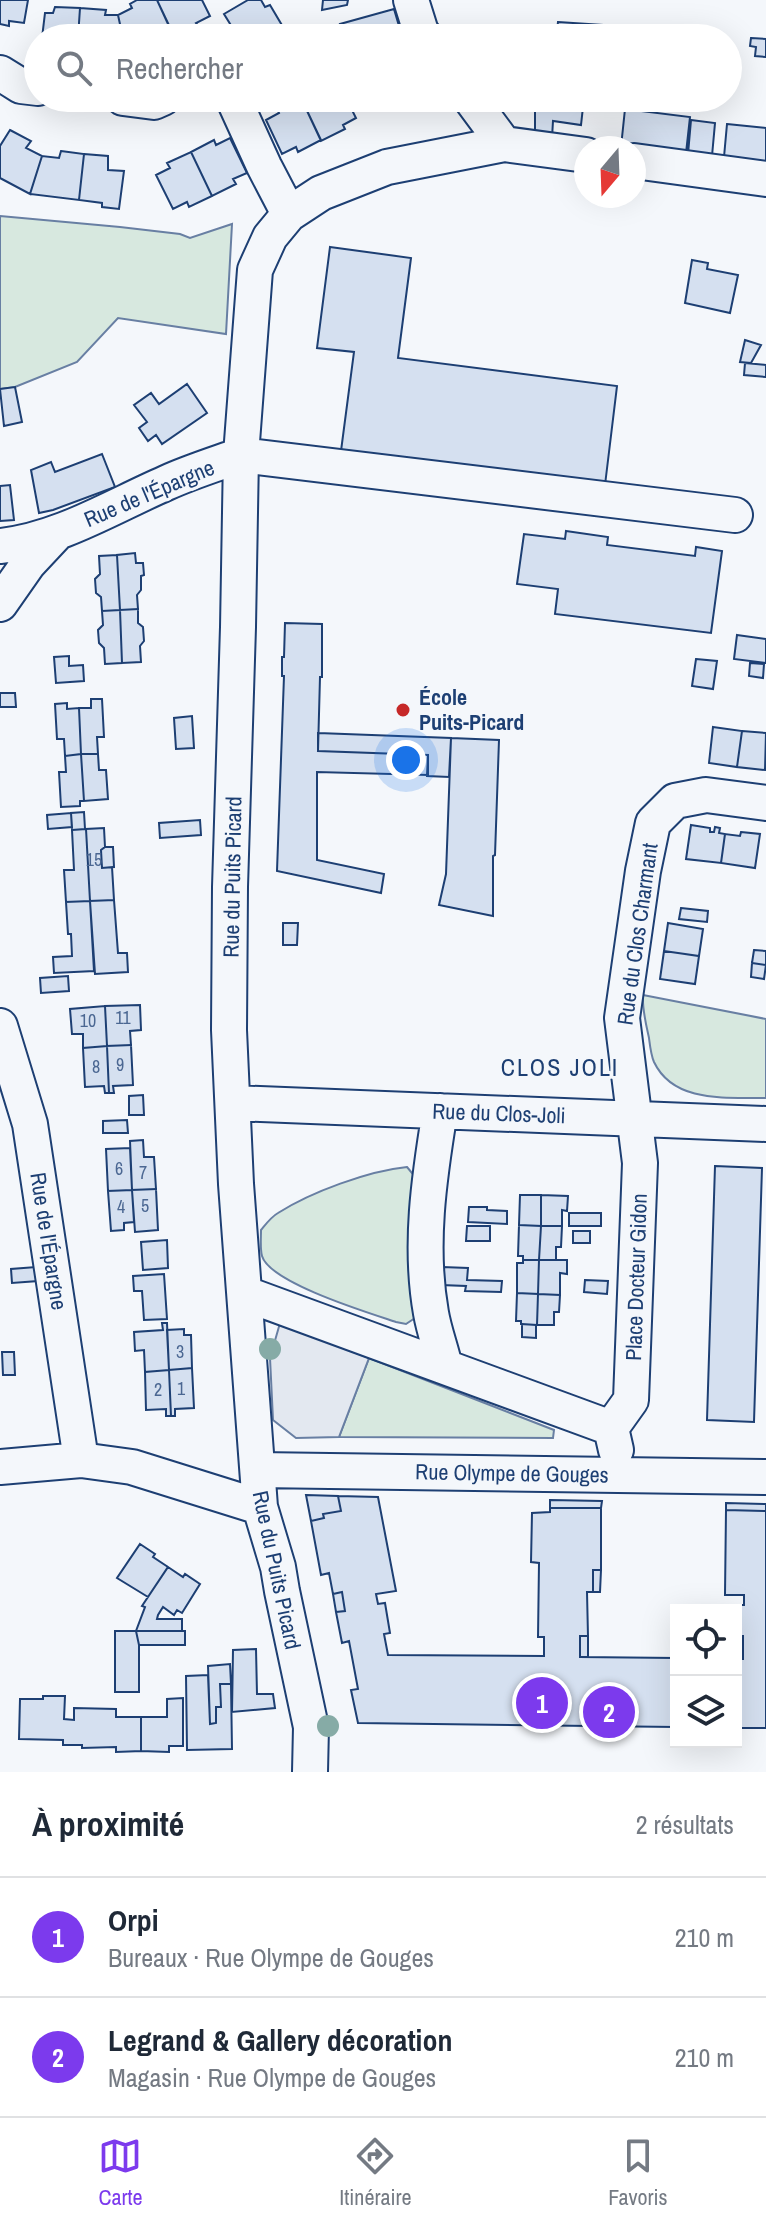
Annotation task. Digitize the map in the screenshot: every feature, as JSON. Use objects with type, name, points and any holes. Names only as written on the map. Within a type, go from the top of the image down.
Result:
[{"type":"street","points":[[411,0],[418,24]]},
{"type":"street","points":[[0,73],[24,86]]},
{"type":"street","points":[[239,112],[289,214]]},
{"type":"street","points":[[480,112],[504,144]]},
{"type":"street","name":"Rue du Puits Picard","points":[[310,1772],[311,1727],[278,1567],[260,1507],[236,1184],[229,1030],[241,455],[255,270],[270,237],[289,214],[321,193],[387,167],[504,144],[574,153]]},
{"type":"street","points":[[646,163],[766,179]]},
{"type":"street","points":[[241,455],[735,515]]},
{"type":"street","name":"Rue de l'Épargne","points":[[0,546],[57,532],[170,481],[241,455]]},
{"type":"street","name":"Rue de l'Épargne","points":[[0,604],[28,564],[57,532]]},
{"type":"street","name":"Rue du Clos Charmant","points":[[635,1119],[622,1018],[653,823],[675,801],[706,795],[766,803]]},
{"type":"street","name":"Rue de l'Épargne","points":[[0,1026],[30,1124],[81,1460]]},
{"type":"street","name":"Rue du Clos-Joli","points":[[233,1103],[766,1124]]},
{"type":"street","points":[[440,1111],[429,1180],[425,1246],[431,1313],[445,1367]]},
{"type":"street","name":"Place Docteur Gidon","points":[[611,1428],[631,1400],[640,1163],[635,1119]]},
{"type":"street","points":[[246,1294],[611,1428],[621,1475]]},
{"type":"street","points":[[0,1467],[81,1460],[132,1467],[260,1507]]},
{"type":"street","name":"Rue Olympe de Gouges","points":[[258,1470],[766,1477]]},
{"type":"shaded area","points":[[0,216],[120,227],[190,238],[232,224],[226,334],[118,318],[77,362],[15,387],[0,389]]},
{"type":"shaded area","points":[[643,995],[766,1019],[766,1098],[719,1097],[688,1092],[663,1076],[652,1056]]},
{"type":"shaded area","points":[[407,1167],[417,1179],[415,1318],[406,1324],[301,1286],[269,1266],[262,1256],[261,1230],[278,1213],[340,1184]]},
{"type":"shaded area","points":[[280,1323],[369,1358],[339,1437],[296,1438],[273,1420],[270,1358]]},
{"type":"shaded area","points":[[369,1358],[554,1430],[553,1438],[339,1437]]},
{"type":"building","points":[[0,0],[28,0],[24,23],[9,21],[9,26],[0,24]]},
{"type":"building","points":[[137,0],[157,0],[168,24],[120,24],[118,15],[132,8],[130,4]]},
{"type":"building","points":[[157,0],[202,0],[210,16],[197,24],[168,24]]},
{"type":"building","points":[[248,0],[261,0],[265,7],[270,5],[281,24],[230,24],[224,14]]},
{"type":"building","points":[[323,0],[348,0],[347,5],[322,10]]},
{"type":"building","points":[[55,7],[80,8],[79,24],[44,24],[45,13],[53,13]]},
{"type":"building","points":[[80,8],[106,10],[105,15],[118,15],[120,24],[79,24]]},
{"type":"building","points":[[394,9],[398,24],[340,24]]},
{"type":"building","points":[[751,38],[766,39],[766,57],[755,56],[756,47],[750,46]]},
{"type":"building","points":[[308,112],[321,140],[298,152],[296,147],[282,154],[266,120],[279,113]]},
{"type":"building","points":[[308,112],[353,112],[356,118],[343,125],[345,129],[321,141]]},
{"type":"building","points":[[535,112],[582,112],[581,125],[553,121],[552,138],[535,136]]},
{"type":"building","points":[[625,112],[690,117],[686,153],[646,149],[646,136],[622,136]]},
{"type":"building","points":[[691,120],[715,123],[712,156],[688,154]]},
{"type":"building","points":[[727,124],[766,128],[766,162],[724,157]]},
{"type":"building","points":[[10,130],[31,141],[26,148],[42,156],[30,194],[0,178],[0,146]]},
{"type":"building","points":[[230,138],[247,173],[233,179],[236,184],[212,196],[191,152],[214,140],[216,145]]},
{"type":"building","points":[[61,151],[84,154],[79,200],[30,194],[42,156],[59,158]]},
{"type":"building","points":[[191,152],[212,196],[189,207],[187,202],[173,209],[156,175],[170,168],[167,163]]},
{"type":"building","points":[[84,154],[108,156],[108,170],[124,171],[119,209],[79,200]]},
{"type":"building","points":[[330,247],[411,258],[398,358],[617,386],[605,485],[341,451],[354,352],[317,348]]},
{"type":"building","points":[[692,260],[708,263],[707,269],[738,275],[730,313],[685,303]]},
{"type":"building","points":[[745,340],[761,345],[751,363],[740,362]]},
{"type":"building","points":[[745,363],[766,365],[766,377],[744,375]]},
{"type":"building","points":[[187,384],[207,413],[162,444],[156,435],[148,441],[139,428],[147,422],[134,405],[151,393],[159,404]]},
{"type":"building","points":[[15,387],[22,422],[4,426],[0,389]]},
{"type":"building","points":[[102,454],[115,487],[39,513],[31,470],[51,462],[55,472]]},
{"type":"building","points":[[10,485],[14,520],[0,521],[0,486]]},
{"type":"building","points":[[566,531],[608,537],[607,545],[695,556],[696,547],[722,551],[711,633],[555,614],[558,589],[517,584],[524,534],[565,539]]},
{"type":"building","points":[[135,553],[136,563],[143,563],[144,575],[141,576],[141,590],[137,595],[138,609],[120,610],[117,555]]},
{"type":"building","points":[[117,555],[120,610],[102,611],[95,579],[100,574],[99,556]]},
{"type":"building","points":[[138,609],[138,623],[143,627],[144,641],[140,646],[141,662],[122,663],[120,610]]},
{"type":"building","points":[[120,610],[122,663],[105,664],[98,630],[103,625],[102,611]]},
{"type":"building","points":[[285,623],[322,624],[318,751],[428,755],[428,775],[317,772],[317,860],[384,874],[381,893],[277,871]]},
{"type":"building","points":[[737,635],[766,639],[766,663],[734,659]]},
{"type":"building","points":[[69,656],[69,666],[83,665],[84,681],[56,683],[54,657]]},
{"type":"building","points":[[696,659],[717,661],[713,689],[692,686]]},
{"type":"building","points":[[750,663],[764,664],[763,678],[749,676]]},
{"type":"building","points":[[0,693],[15,693],[16,707],[0,707]]},
{"type":"building","points":[[91,699],[102,699],[104,737],[97,737],[98,754],[81,754],[79,708],[91,708]]},
{"type":"building","points":[[67,703],[67,709],[79,708],[81,754],[65,756],[64,739],[57,739],[55,704]]},
{"type":"building","points":[[192,716],[194,748],[176,749],[174,718]]},
{"type":"building","points":[[713,727],[742,731],[737,767],[709,763]]},
{"type":"building","points":[[742,731],[766,733],[765,770],[737,767]]},
{"type":"building","points":[[318,733],[451,738],[449,777],[427,776],[428,755],[318,751]]},
{"type":"building","points":[[451,738],[499,740],[493,916],[439,905],[446,874]]},
{"type":"building","points":[[81,754],[98,754],[99,770],[106,770],[108,799],[84,801]]},
{"type":"building","points":[[81,754],[84,801],[80,801],[80,806],[61,807],[59,772],[66,772],[65,756]]},
{"type":"building","points":[[84,812],[85,829],[72,830],[71,813]]},
{"type":"building","points":[[71,813],[72,827],[48,829],[47,815]]},
{"type":"building","points":[[200,820],[201,835],[160,838],[159,823]]},
{"type":"building","points":[[691,825],[710,828],[710,832],[714,832],[715,827],[720,828],[719,833],[725,834],[721,863],[686,859]]},
{"type":"building","points":[[104,828],[102,868],[112,867],[114,900],[90,901],[86,829]]},
{"type":"building","points":[[86,829],[90,901],[66,902],[64,870],[74,870],[72,830]]},
{"type":"building","points":[[741,832],[760,834],[755,868],[721,863],[725,834],[740,836]]},
{"type":"building","points":[[113,847],[114,867],[102,868],[101,850]]},
{"type":"building","points":[[114,900],[118,953],[127,953],[128,972],[95,974],[90,901]]},
{"type":"building","points":[[90,901],[94,971],[54,973],[53,957],[72,956],[66,902]]},
{"type":"building","points":[[681,908],[708,911],[707,922],[679,919]]},
{"type":"building","points":[[283,923],[298,923],[297,945],[283,945]]},
{"type":"building","points":[[668,923],[703,929],[699,956],[664,951]]},
{"type":"building","points":[[754,950],[766,951],[766,965],[752,963]]},
{"type":"building","points":[[664,951],[699,956],[695,984],[660,979]]},
{"type":"building","points":[[752,963],[766,965],[764,979],[751,977]]},
{"type":"building","points":[[68,976],[69,991],[41,993],[40,978]]},
{"type":"building","points":[[140,1005],[141,1030],[130,1031],[131,1045],[107,1046],[105,1006]]},
{"type":"building","points":[[105,1006],[107,1046],[83,1048],[83,1034],[72,1034],[70,1009]]},
{"type":"building","points":[[131,1045],[133,1085],[113,1086],[114,1093],[109,1093],[107,1046]]},
{"type":"building","points":[[107,1046],[109,1093],[105,1093],[104,1086],[85,1087],[83,1048]]},
{"type":"building","points":[[143,1095],[144,1115],[129,1115],[129,1096]]},
{"type":"building","points":[[127,1120],[128,1133],[103,1133],[103,1121]]},
{"type":"building","points":[[143,1140],[144,1157],[154,1157],[156,1189],[132,1190],[130,1141]]},
{"type":"building","points":[[130,1148],[132,1190],[108,1191],[106,1149]]},
{"type":"building","points":[[715,1166],[762,1168],[754,1422],[707,1420]]},
{"type":"building","points":[[156,1189],[158,1230],[135,1232],[132,1190]]},
{"type":"building","points":[[132,1190],[134,1222],[124,1223],[124,1230],[111,1231],[108,1191]]},
{"type":"building","points":[[520,1195],[541,1195],[541,1226],[519,1225]]},
{"type":"building","points":[[541,1195],[568,1196],[567,1211],[562,1210],[562,1226],[541,1226]]},
{"type":"building","points":[[469,1207],[507,1211],[507,1224],[468,1222]]},
{"type":"building","points":[[569,1213],[601,1213],[601,1226],[569,1226]]},
{"type":"building","points":[[519,1225],[541,1226],[539,1260],[523,1260],[523,1256],[518,1256]]},
{"type":"building","points":[[467,1226],[490,1226],[490,1241],[466,1241]]},
{"type":"building","points":[[541,1226],[562,1226],[561,1247],[556,1247],[556,1260],[539,1260]]},
{"type":"building","points":[[573,1231],[590,1231],[590,1243],[573,1243]]},
{"type":"building","points":[[167,1240],[168,1268],[143,1270],[141,1242]]},
{"type":"building","points":[[523,1260],[539,1260],[538,1294],[517,1293],[517,1263],[523,1263]]},
{"type":"building","points":[[539,1260],[567,1260],[567,1274],[560,1273],[560,1295],[538,1294]]},
{"type":"building","points":[[36,1267],[38,1281],[12,1283],[11,1269]]},
{"type":"building","points":[[442,1267],[468,1268],[467,1280],[502,1281],[501,1292],[465,1291],[466,1286],[441,1285]]},
{"type":"building","points":[[164,1274],[167,1319],[144,1320],[142,1291],[134,1291],[133,1276]]},
{"type":"building","points":[[585,1280],[608,1281],[607,1294],[584,1292]]},
{"type":"building","points":[[517,1293],[538,1294],[537,1325],[516,1321]]},
{"type":"building","points":[[538,1294],[560,1295],[559,1312],[554,1312],[554,1325],[537,1325]]},
{"type":"building","points":[[162,1323],[167,1323],[169,1370],[145,1372],[144,1350],[135,1351],[134,1332],[163,1330]]},
{"type":"building","points":[[522,1324],[536,1325],[536,1338],[522,1337]]},
{"type":"building","points":[[184,1329],[184,1335],[191,1335],[192,1368],[169,1370],[167,1330]]},
{"type":"building","points":[[2,1352],[14,1352],[15,1375],[3,1375]]},
{"type":"building","points":[[192,1368],[194,1408],[175,1409],[175,1416],[171,1416],[169,1370]]},
{"type":"building","points":[[169,1370],[171,1416],[166,1416],[166,1409],[146,1410],[145,1372]]},
{"type":"building","points":[[306,1495],[338,1496],[341,1511],[323,1514],[324,1518],[311,1521]]},
{"type":"building","points":[[338,1496],[378,1497],[396,1591],[376,1594],[378,1604],[385,1603],[390,1633],[384,1634],[388,1655],[544,1656],[544,1637],[538,1637],[539,1563],[531,1562],[532,1513],[550,1512],[550,1508],[601,1508],[601,1570],[593,1570],[593,1592],[587,1592],[588,1636],[580,1636],[580,1657],[670,1658],[670,1727],[358,1723],[351,1690],[358,1689],[349,1641],[342,1643],[336,1612],[345,1611],[342,1592],[333,1594],[329,1573],[321,1575],[311,1521],[324,1518],[323,1514],[341,1511]]},
{"type":"building","points":[[550,1500],[602,1501],[601,1508],[550,1508]]},
{"type":"building","points":[[726,1503],[766,1504],[766,1511],[726,1510]]},
{"type":"building","points":[[726,1510],[766,1511],[766,1728],[742,1728],[744,1595],[725,1595]]},
{"type":"building","points":[[140,1544],[168,1567],[148,1597],[117,1578]]},
{"type":"building","points":[[168,1567],[200,1584],[182,1613],[177,1610],[174,1615],[163,1607],[158,1615],[157,1619],[182,1619],[182,1631],[136,1631],[145,1607],[142,1606]]},
{"type":"building","points":[[593,1570],[601,1570],[600,1592],[593,1592]]},
{"type":"building","points":[[342,1592],[345,1611],[336,1612],[333,1594]]},
{"type":"building","points":[[115,1631],[136,1631],[139,1692],[115,1692]]},
{"type":"building","points":[[136,1631],[185,1631],[185,1645],[139,1645]]},
{"type":"building","points":[[580,1636],[588,1636],[588,1657],[580,1657]]},
{"type":"building","points":[[256,1649],[257,1694],[273,1694],[275,1708],[232,1712],[233,1650]]},
{"type":"building","points":[[230,1664],[231,1684],[220,1684],[221,1707],[216,1707],[216,1723],[210,1724],[208,1666]]},
{"type":"building","points":[[208,1675],[210,1724],[216,1723],[216,1707],[221,1707],[220,1684],[231,1684],[232,1749],[187,1750],[186,1676]]},
{"type":"building","points":[[43,1696],[65,1696],[64,1719],[74,1720],[74,1708],[116,1709],[116,1717],[141,1717],[141,1751],[116,1752],[116,1747],[82,1748],[82,1745],[63,1745],[63,1740],[19,1739],[20,1699],[43,1699]]},
{"type":"building","points":[[183,1698],[183,1746],[169,1746],[169,1752],[141,1751],[141,1717],[167,1717],[167,1699]]},
{"type":"place","name":"École Puits-Picard","points":[[403,710]]},
{"type":"place","name":"Orpi","points":[[542,1703]]},
{"type":"place","name":"Legrand & Gallery décoration","points":[[609,1712]]},
{"type":"district","name":"CLOS JOLI","points":[[560,1068]]}]
